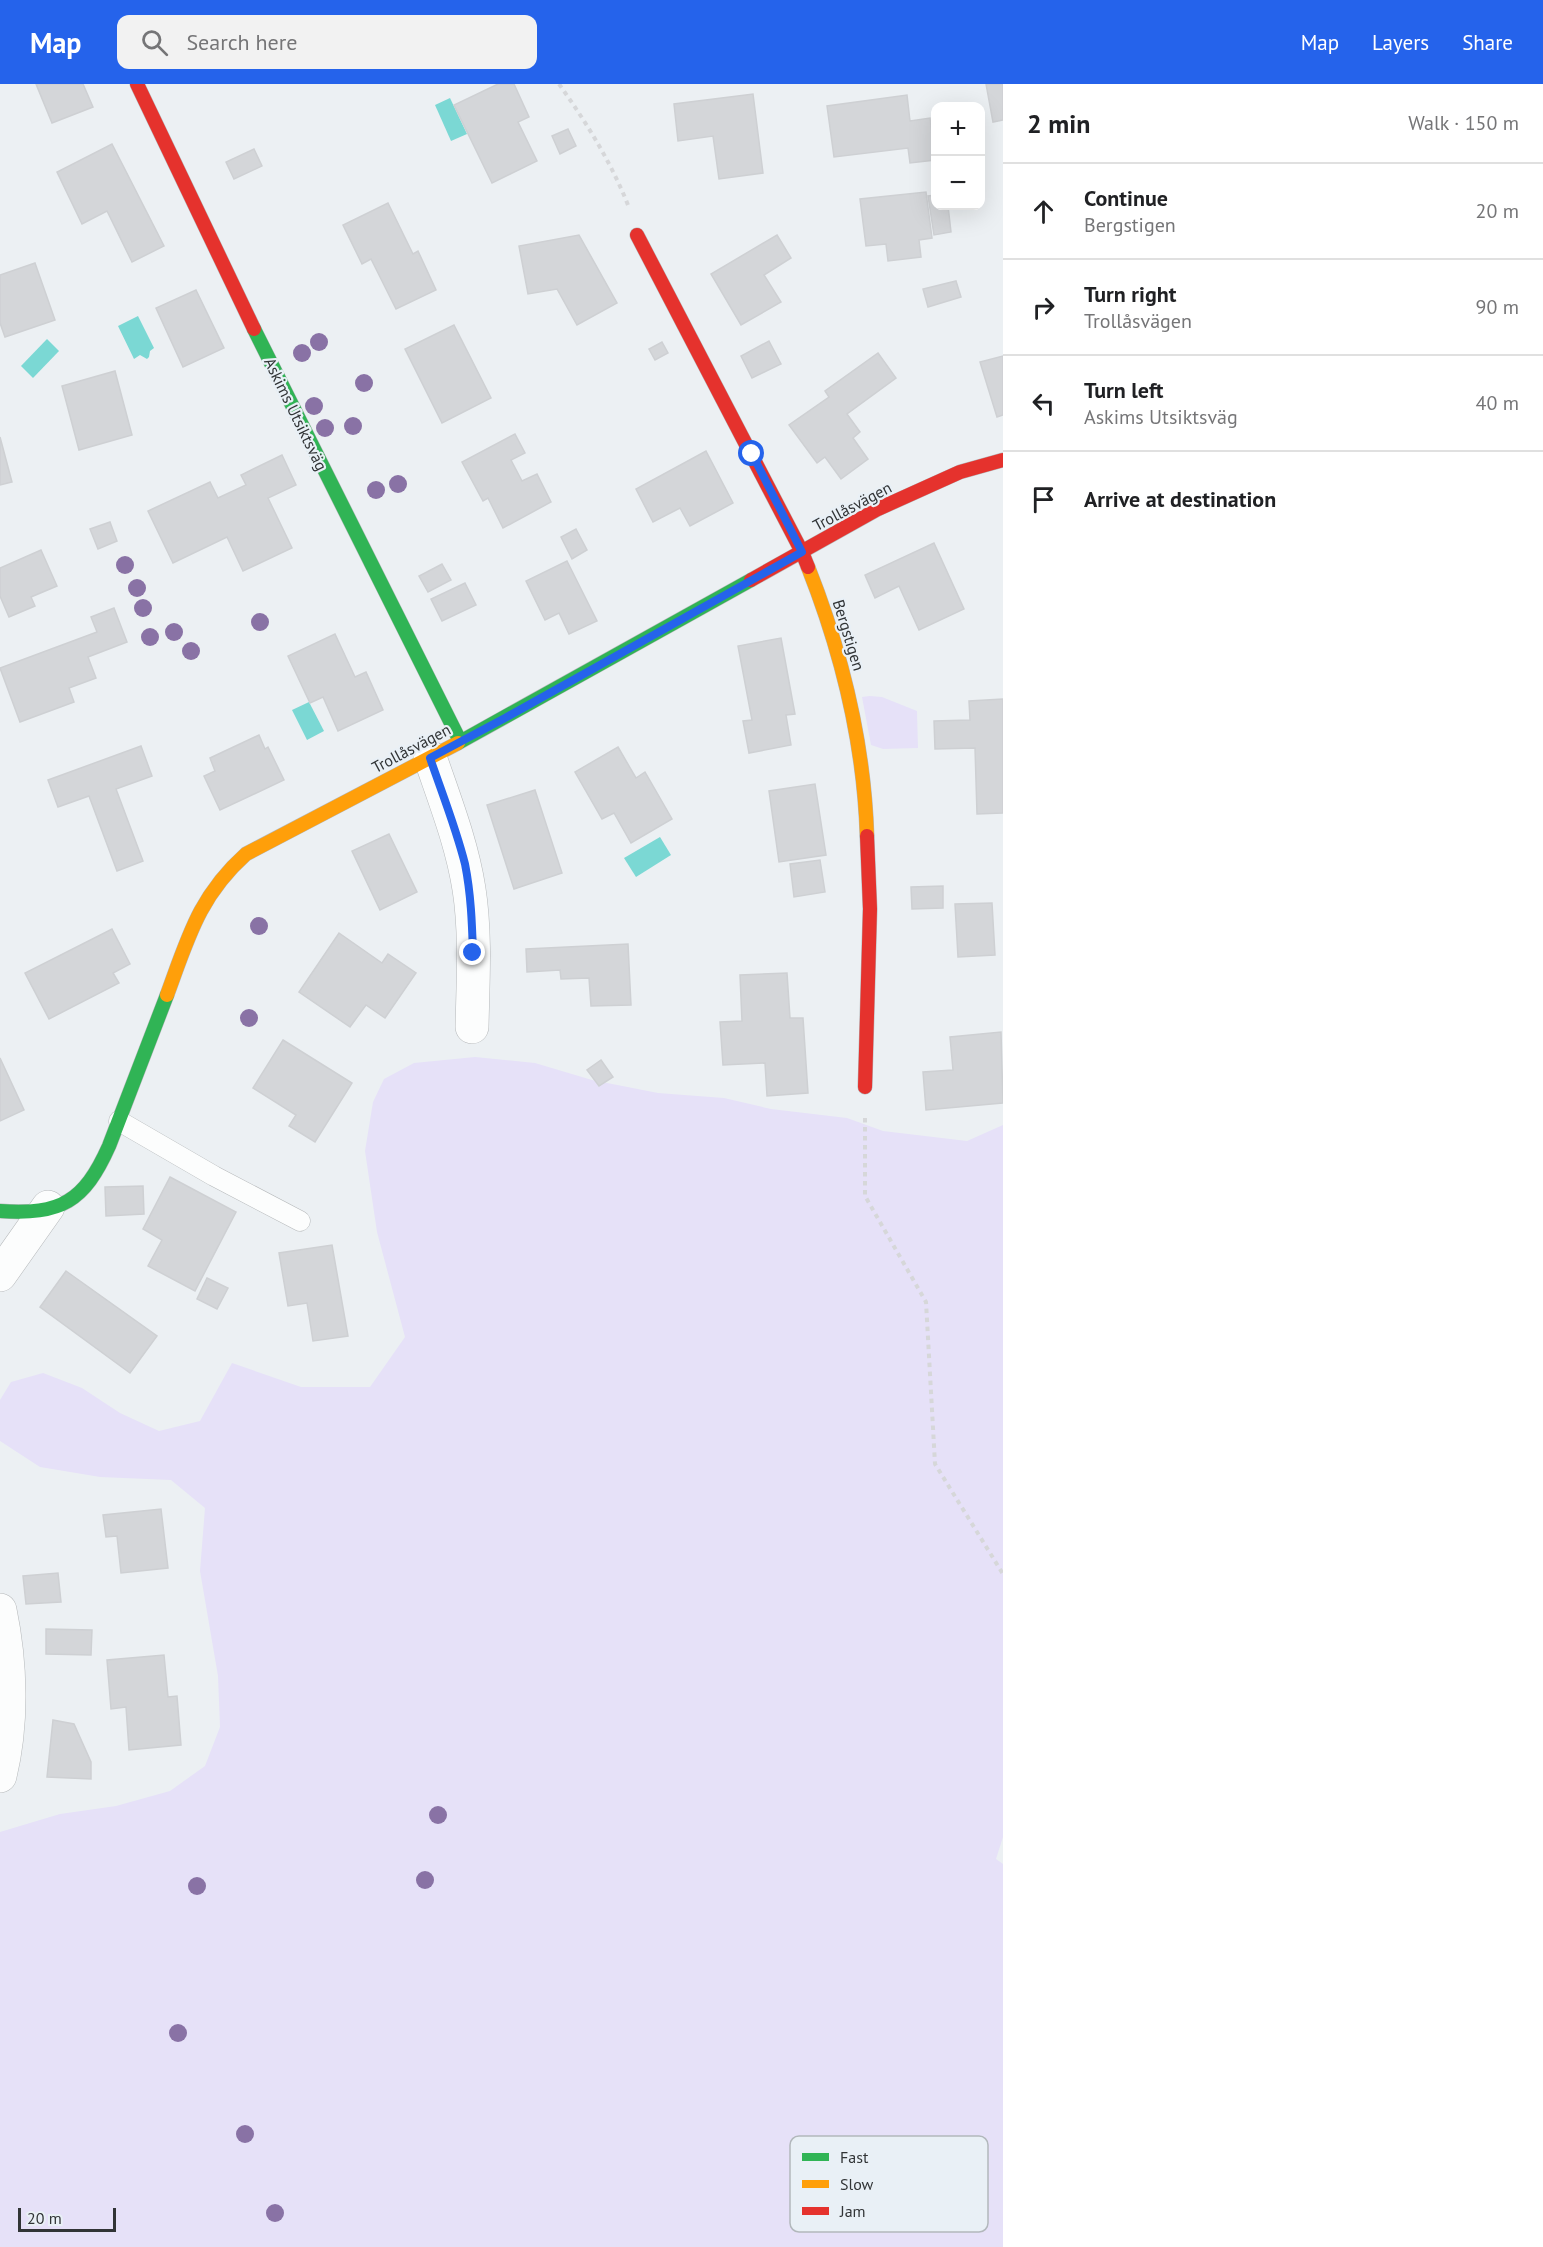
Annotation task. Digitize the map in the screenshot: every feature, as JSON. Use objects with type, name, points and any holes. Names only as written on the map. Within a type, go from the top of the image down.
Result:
[{"type":"street","name":"Askims Utsiktsväg","points":[[137,84],[311,447],[460,741]]},
{"type":"street","name":"Bergstigen","points":[[638,235],[802,552],[826,613],[839,656],[860,748],[865,785],[870,889],[865,1087]]},
{"type":"street","name":"Trollåsvägen","points":[[0,1211],[23,1212],[67,1201],[79,1194],[93,1178],[118,1121],[203,906],[216,884],[229,869],[255,849],[430,758],[879,509],[969,469],[1003,460]]},
{"type":"street","points":[[430,758],[455,828],[469,890],[473,953],[472,1027]]},
{"type":"street","points":[[0,1275],[48,1207]]},
{"type":"street","points":[[0,1610],[9,1696],[7,1732],[0,1776]]},
{"type":"lane","points":[[118,1121],[214,1176],[300,1221]]},
{"type":"path","points":[[559,84],[582,116],[612,168],[628,204],[638,235]]},
{"type":"path","points":[[865,1087],[865,1196],[926,1302],[935,1464],[1003,1574]]},
{"type":"shaded area","points":[[862,697],[882,697],[917,711],[918,748],[883,749],[871,745]]},
{"type":"shaded area","points":[[475,1057],[535,1063],[592,1080],[658,1093],[724,1098],[771,1109],[847,1118],[883,1131],[967,1141],[1003,1125],[1003,1837],[996,1859],[1003,1864],[1003,2247],[0,2247],[0,1832],[60,1814],[116,1806],[170,1791],[205,1766],[220,1727],[218,1676],[200,1571],[205,1508],[171,1480],[100,1477],[40,1467],[0,1441],[0,1400],[11,1382],[43,1373],[82,1388],[120,1413],[159,1431],[200,1421],[232,1363],[301,1387],[370,1387],[405,1337],[377,1232],[365,1151],[373,1102],[384,1079],[414,1063]]},
{"type":"water","points":[[450,98],[467,134],[451,141],[435,105]]},
{"type":"water","points":[[138,316],[154,348],[147,359],[140,355],[134,359],[118,326]]},
{"type":"water","points":[[47,339],[59,351],[33,378],[21,366]]},
{"type":"water","points":[[309,702],[324,731],[307,740],[292,710]]},
{"type":"water","points":[[660,837],[671,855],[636,877],[624,858]]},
{"type":"building","points":[[36,84],[83,84],[93,107],[52,123]]},
{"type":"building","points":[[498,84],[514,84],[529,117],[518,122],[537,161],[492,183],[454,105]]},
{"type":"building","points":[[986,84],[1003,84],[1003,120],[993,122]]},
{"type":"building","points":[[753,94],[763,173],[719,179],[713,136],[678,141],[674,104]]},
{"type":"building","points":[[907,95],[910,121],[930,118],[931,160],[910,163],[908,148],[834,157],[827,106]]},
{"type":"building","points":[[568,129],[576,146],[560,154],[552,136]]},
{"type":"building","points":[[112,144],[164,246],[132,262],[107,211],[82,224],[57,172]]},
{"type":"building","points":[[254,149],[262,166],[234,179],[226,162]]},
{"type":"building","points":[[926,192],[932,238],[919,240],[921,257],[888,261],[886,244],[866,246],[860,199]]},
{"type":"building","points":[[928,196],[931,196],[931,210],[948,210],[951,232],[934,235]]},
{"type":"building","points":[[388,203],[413,254],[418,251],[436,290],[396,309],[371,259],[362,264],[343,225]]},
{"type":"building","points":[[579,235],[617,303],[577,325],[557,289],[528,294],[519,246]]},
{"type":"building","points":[[777,235],[791,258],[764,275],[781,302],[741,325],[711,274]]},
{"type":"building","points":[[35,263],[55,320],[5,337],[0,323],[0,275]]},
{"type":"building","points":[[956,281],[961,297],[928,307],[923,289]]},
{"type":"building","points":[[196,290],[224,348],[183,367],[156,308]]},
{"type":"building","points":[[454,325],[491,398],[442,423],[405,349]]},
{"type":"building","points":[[769,341],[781,364],[752,378],[741,356]]},
{"type":"building","points":[[662,342],[668,353],[655,360],[649,349]]},
{"type":"building","points":[[878,353],[896,378],[847,414],[860,432],[853,438],[868,459],[841,479],[825,457],[817,463],[789,425],[829,397],[825,391]]},
{"type":"building","points":[[1003,356],[1003,415],[997,417],[980,362]]},
{"type":"building","points":[[115,371],[132,435],[79,450],[62,386]]},
{"type":"building","points":[[515,434],[525,453],[511,460],[522,481],[537,474],[551,502],[503,528],[488,498],[483,501],[462,462]]},
{"type":"building","points":[[0,437],[12,482],[0,485]]},
{"type":"building","points":[[706,451],[733,503],[690,526],[680,508],[653,522],[636,489]]},
{"type":"building","points":[[282,455],[296,485],[268,498],[292,548],[243,571],[227,537],[173,563],[148,511],[210,482],[218,498],[246,485],[241,475]]},
{"type":"building","points":[[110,522],[117,541],[98,549],[90,529]]},
{"type":"building","points":[[576,529],[587,550],[572,559],[561,537]]},
{"type":"building","points":[[934,543],[964,609],[919,630],[899,586],[875,598],[865,575]]},
{"type":"building","points":[[41,550],[57,586],[31,597],[35,606],[9,617],[0,596],[0,568]]},
{"type":"building","points":[[567,561],[597,621],[569,634],[559,613],[545,620],[526,581]]},
{"type":"building","points":[[442,564],[451,580],[428,592],[419,576]]},
{"type":"building","points":[[465,583],[476,605],[442,621],[431,599]]},
{"type":"building","points":[[114,608],[127,642],[88,657],[96,678],[69,688],[74,702],[20,722],[0,668],[97,632],[91,617]]},
{"type":"building","points":[[335,634],[355,677],[366,672],[383,710],[338,731],[323,697],[310,703],[288,656]]},
{"type":"building","points":[[781,638],[795,714],[786,715],[791,745],[749,753],[743,721],[752,720],[738,646]]},
{"type":"building","points":[[1003,699],[1003,813],[977,814],[975,748],[935,749],[934,721],[970,720],[969,701]]},
{"type":"building","points":[[259,735],[265,749],[268,747],[284,780],[220,810],[204,776],[215,771],[210,758]]},
{"type":"building","points":[[141,746],[152,776],[116,789],[143,861],[117,871],[89,796],[58,807],[48,780]]},
{"type":"building","points":[[618,747],[636,778],[645,772],[672,819],[631,843],[614,813],[602,819],[575,772]]},
{"type":"building","points":[[815,784],[826,855],[779,862],[769,791]]},
{"type":"building","points":[[535,790],[562,873],[514,889],[487,805]]},
{"type":"building","points":[[389,834],[417,892],[380,910],[352,851]]},
{"type":"building","points":[[820,860],[825,892],[794,897],[790,864]]},
{"type":"building","points":[[943,886],[943,908],[912,909],[911,887]]},
{"type":"building","points":[[992,903],[995,955],[958,957],[955,904]]},
{"type":"building","points":[[112,929],[130,964],[113,973],[119,983],[49,1019],[25,973]]},
{"type":"building","points":[[339,933],[382,963],[388,954],[416,973],[385,1018],[366,1005],[350,1027],[299,992]]},
{"type":"building","points":[[628,944],[631,1005],[591,1006],[589,978],[561,979],[560,970],[527,972],[526,949]]},
{"type":"building","points":[[787,973],[790,1018],[803,1018],[808,1093],[767,1096],[765,1063],[723,1065],[720,1022],[742,1021],[740,975]]},
{"type":"building","points":[[1001,1032],[1003,1103],[926,1110],[923,1072],[953,1070],[950,1037]]},
{"type":"building","points":[[283,1040],[352,1083],[315,1142],[289,1126],[296,1115],[253,1088]]},
{"type":"building","points":[[0,1058],[24,1110],[0,1121]]},
{"type":"building","points":[[601,1060],[613,1077],[599,1086],[587,1070]]},
{"type":"building","points":[[170,1177],[236,1212],[195,1291],[148,1266],[162,1240],[143,1229]]},
{"type":"building","points":[[143,1186],[144,1214],[106,1216],[105,1187]]},
{"type":"building","points":[[332,1245],[348,1336],[313,1341],[307,1303],[288,1306],[279,1253]]},
{"type":"building","points":[[66,1271],[157,1336],[130,1373],[40,1307]]},
{"type":"building","points":[[207,1278],[228,1288],[217,1309],[197,1299]]},
{"type":"building","points":[[161,1509],[168,1568],[121,1573],[117,1536],[106,1537],[103,1515]]},
{"type":"building","points":[[58,1573],[61,1602],[26,1604],[23,1576]]},
{"type":"building","points":[[46,1629],[92,1630],[91,1655],[46,1654]]},
{"type":"building","points":[[164,1655],[168,1697],[177,1696],[181,1745],[129,1750],[126,1707],[111,1709],[107,1660]]},
{"type":"building","points":[[53,1720],[74,1724],[91,1762],[91,1779],[47,1777]]},
{"type":"traffic: fast","points":[[254,329],[460,741]]},
{"type":"traffic: fast","points":[[458,743],[751,580]]},
{"type":"traffic: fast","points":[[0,1211],[21,1212],[55,1207],[80,1192],[90,1180],[109,1146],[167,995]]},
{"type":"traffic: slow","points":[[808,567],[831,632],[849,699],[861,767],[867,836]]},
{"type":"traffic: slow","points":[[167,995],[189,936],[206,902],[230,870],[246,854],[458,743]]},
{"type":"traffic: jam","points":[[137,84],[254,329]]},
{"type":"traffic: jam","points":[[637,235],[808,567]]},
{"type":"traffic: jam","points":[[751,580],[878,509],[960,472],[1003,460]]},
{"type":"traffic: jam","points":[[865,1087],[870,909],[867,836]]},
{"type":"route","points":[[473,953],[471,910],[465,865],[455,828],[430,758],[802,552],[752,454]]}]
